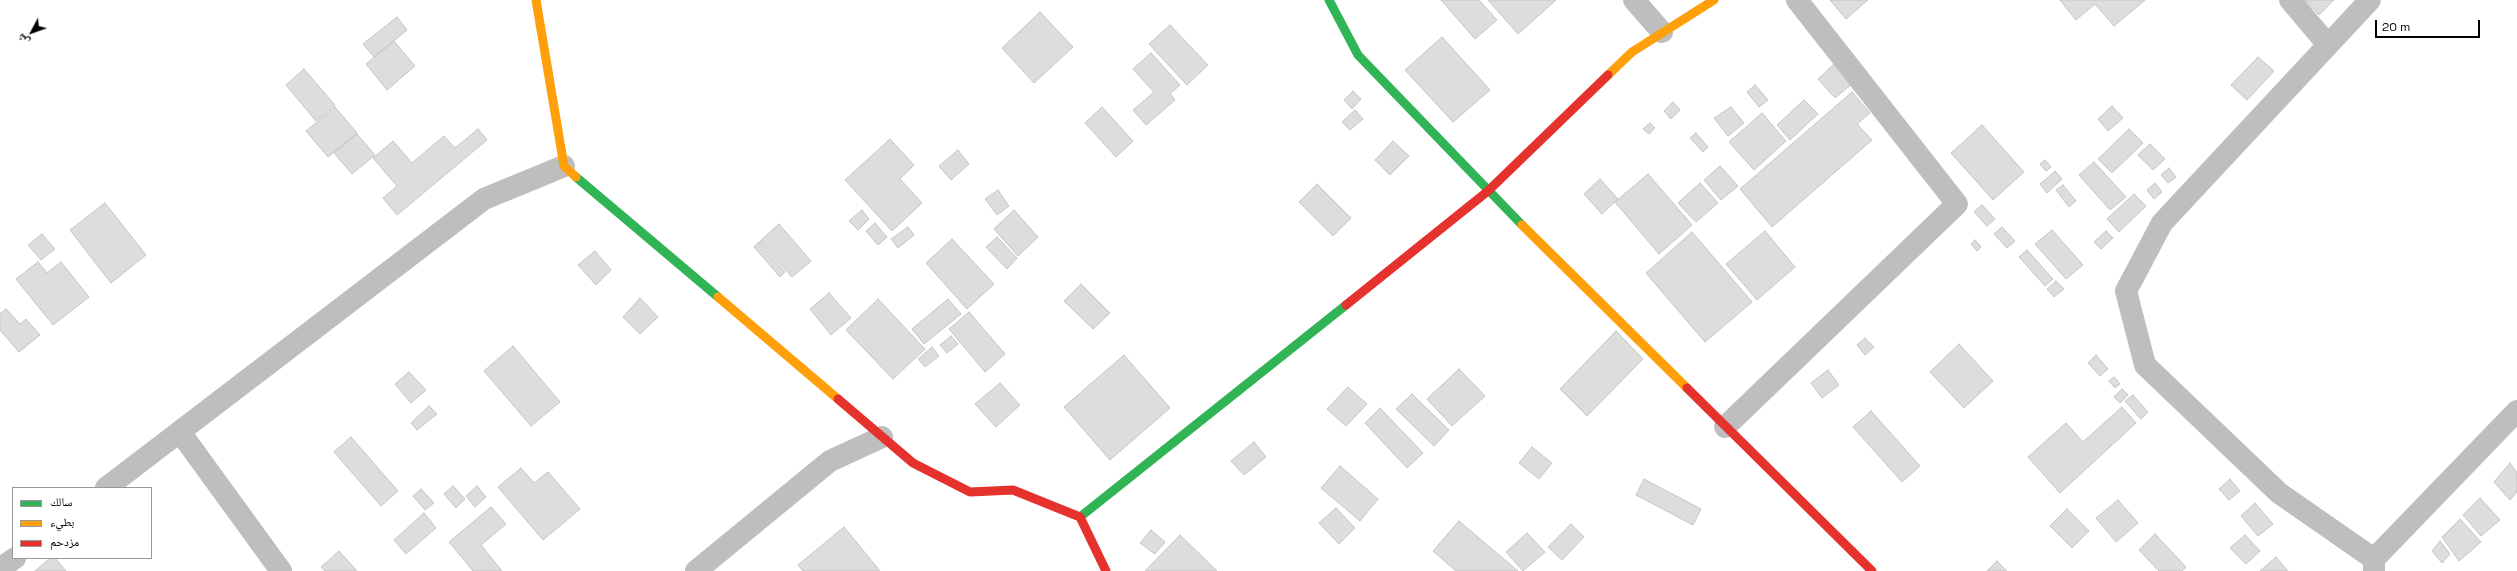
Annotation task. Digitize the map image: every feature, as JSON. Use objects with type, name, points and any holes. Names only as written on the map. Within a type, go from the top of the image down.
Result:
[{"type":"street","points":[[536,0],[564,166],[913,463],[970,492],[1012,490],[1080,517],[1106,571]]},
{"type":"street","points":[[1329,0],[1358,56],[1488,191],[1872,571]]},
{"type":"street","points":[[1634,0],[1662,32]]},
{"type":"street","points":[[1080,517],[1488,191],[1632,52],[1714,0]]},
{"type":"street","points":[[1725,427],[1957,204],[1796,0]]},
{"type":"street","points":[[2290,0],[2328,45]]},
{"type":"street","points":[[2370,0],[2162,223],[2126,292],[2145,365],[2279,493],[2374,565],[2517,411]]},
{"type":"street","points":[[107,487],[484,199],[564,166]]},
{"type":"street","points":[[180,432],[281,571]]},
{"type":"street","points":[[696,571],[830,460],[882,437]]},
{"type":"street","points":[[0,569],[14,559]]},
{"type":"building","points":[[1441,0],[1479,0],[1497,20],[1475,39]]},
{"type":"building","points":[[1488,0],[1556,0],[1518,34]]},
{"type":"building","points":[[1830,0],[1868,0],[1846,19]]},
{"type":"building","points":[[2060,0],[2145,0],[2114,26],[2095,4],[2076,20]]},
{"type":"building","points":[[2305,0],[2334,0],[2319,15]]},
{"type":"building","points":[[1040,12],[1073,47],[1034,83],[1002,48]]},
{"type":"building","points":[[397,17],[407,30],[374,57],[363,44]]},
{"type":"building","points":[[1170,25],[1208,65],[1187,85],[1149,44]]},
{"type":"building","points":[[1442,37],[1490,90],[1453,122],[1405,70]]},
{"type":"building","points":[[394,41],[415,66],[387,90],[366,64]]},
{"type":"building","points":[[1151,53],[1180,85],[1170,94],[1175,100],[1146,125],[1133,110],[1154,92],[1133,69]]},
{"type":"building","points":[[2258,57],[2274,71],[2247,100],[2231,85]]},
{"type":"building","points":[[1834,64],[1852,84],[1835,98],[1818,79]]},
{"type":"building","points":[[304,69],[335,105],[316,121],[286,85]]},
{"type":"building","points":[[1755,85],[1768,100],[1759,107],[1747,92]]},
{"type":"building","points":[[1353,91],[1361,99],[1352,109],[1344,100]]},
{"type":"building","points":[[1852,92],[1870,113],[1857,124],[1872,140],[1772,227],[1740,189]]},
{"type":"building","points":[[1804,100],[1818,114],[1790,140],[1777,125]]},
{"type":"building","points":[[1673,102],[1680,110],[1671,119],[1664,111]]},
{"type":"building","points":[[2112,106],[2123,118],[2108,131],[2098,119]]},
{"type":"building","points":[[335,107],[357,133],[328,157],[306,131]]},
{"type":"building","points":[[1102,107],[1133,141],[1116,157],[1085,123]]},
{"type":"building","points":[[1731,107],[1744,123],[1728,136],[1714,118]]},
{"type":"building","points":[[1355,110],[1363,119],[1350,130],[1342,122]]},
{"type":"building","points":[[1762,113],[1786,141],[1754,170],[1729,142]]},
{"type":"building","points":[[1650,123],[1655,128],[1649,134],[1643,129]]},
{"type":"building","points":[[1982,125],[2024,172],[1993,200],[1951,153]]},
{"type":"building","points":[[478,129],[487,140],[397,215],[383,198],[397,186],[373,158],[393,141],[412,163],[444,136],[455,148]]},
{"type":"building","points":[[2129,129],[2143,143],[2112,173],[2098,159]]},
{"type":"building","points":[[1696,133],[1708,147],[1703,152],[1690,138]]},
{"type":"building","points":[[357,134],[375,155],[352,174],[334,153]]},
{"type":"building","points":[[890,139],[914,165],[900,179],[922,203],[892,231],[845,180]]},
{"type":"building","points":[[1393,141],[1409,156],[1390,175],[1375,160]]},
{"type":"building","points":[[2150,144],[2165,159],[2153,170],[2138,155]]},
{"type":"building","points":[[958,150],[969,164],[951,180],[939,166]]},
{"type":"building","points":[[2045,160],[2051,167],[2046,171],[2040,164]]},
{"type":"building","points":[[2094,162],[2126,197],[2110,210],[2079,175]]},
{"type":"building","points":[[1720,166],[1738,186],[1721,200],[1704,180]]},
{"type":"building","points":[[2169,168],[2176,177],[2168,183],[2161,175]]},
{"type":"building","points":[[2055,171],[2062,179],[2047,193],[2040,184]]},
{"type":"building","points":[[1648,174],[1692,225],[1659,254],[1615,202]]},
{"type":"building","points":[[1600,179],[1618,199],[1602,214],[1584,194]]},
{"type":"building","points":[[1700,183],[1718,203],[1696,222],[1678,203]]},
{"type":"building","points":[[2155,183],[2162,192],[2154,199],[2147,190]]},
{"type":"building","points":[[1317,184],[1351,218],[1333,236],[1299,202]]},
{"type":"building","points":[[2063,185],[2076,201],[2069,207],[2056,190]]},
{"type":"building","points":[[998,190],[1009,206],[997,215],[985,199]]},
{"type":"building","points":[[2134,194],[2146,206],[2119,232],[2107,219]]},
{"type":"building","points":[[105,203],[146,255],[111,283],[70,230]]},
{"type":"building","points":[[1982,205],[1995,219],[1987,226],[1974,212]]},
{"type":"building","points":[[862,210],[869,219],[858,230],[849,221]]},
{"type":"building","points":[[1014,210],[1038,237],[1018,256],[994,229]]},
{"type":"building","points":[[875,223],[887,237],[878,245],[866,231]]},
{"type":"building","points":[[779,224],[811,261],[792,277],[760,241]]},
{"type":"building","points":[[908,227],[914,235],[898,248],[891,239]]},
{"type":"building","points":[[2002,227],[2015,241],[2007,248],[1994,234]]},
{"type":"building","points":[[2052,230],[2083,265],[2066,279],[2035,244]]},
{"type":"building","points":[[1765,231],[1795,267],[1757,300],[1726,264]]},
{"type":"building","points":[[2106,231],[2113,238],[2101,249],[2094,242]]},
{"type":"building","points":[[1692,232],[1752,302],[1705,342],[1646,273]]},
{"type":"building","points":[[42,234],[55,249],[41,260],[28,245]]},
{"type":"building","points":[[997,237],[1017,258],[1007,269],[986,247]]},
{"type":"building","points":[[952,239],[994,284],[967,309],[926,263]]},
{"type":"building","points":[[1975,240],[1981,247],[1977,251],[1971,244]]},
{"type":"building","points":[[759,242],[785,272],[780,277],[754,247]]},
{"type":"building","points":[[2027,250],[2053,279],[2045,286],[2019,257]]},
{"type":"building","points":[[595,251],[611,270],[596,285],[578,265]]},
{"type":"building","points":[[38,262],[47,273],[61,262],[89,297],[53,325],[16,279]]},
{"type":"building","points":[[2056,281],[2064,289],[2054,297],[2047,289]]},
{"type":"building","points":[[1081,284],[1110,313],[1093,329],[1064,301]]},
{"type":"building","points":[[829,293],[851,318],[831,335],[810,309]]},
{"type":"building","points":[[640,298],[658,317],[640,334],[623,317]]},
{"type":"building","points":[[878,299],[925,349],[893,379],[846,330]]},
{"type":"building","points":[[948,299],[961,314],[924,344],[912,329]]},
{"type":"building","points":[[6,309],[20,324],[26,319],[40,335],[19,352],[0,330],[0,314]]},
{"type":"building","points":[[969,312],[1005,354],[985,372],[949,329]]},
{"type":"building","points":[[1616,331],[1643,359],[1587,416],[1560,389]]},
{"type":"building","points":[[951,336],[958,344],[947,353],[940,345]]},
{"type":"building","points":[[1865,338],[1874,347],[1865,355],[1857,345]]},
{"type":"building","points":[[1959,344],[1993,381],[1964,408],[1930,372]]},
{"type":"building","points":[[513,346],[560,402],[531,426],[484,371]]},
{"type":"building","points":[[932,347],[939,356],[925,367],[918,359]]},
{"type":"building","points":[[1124,355],[1170,408],[1110,460],[1064,407]]},
{"type":"building","points":[[2096,355],[2108,369],[2100,376],[2088,363]]},
{"type":"building","points":[[1459,369],[1485,396],[1452,426],[1427,399]]},
{"type":"building","points":[[1828,370],[1839,385],[1822,398],[1811,383]]},
{"type":"building","points":[[409,372],[426,390],[411,403],[395,384]]},
{"type":"building","points":[[2114,377],[2120,384],[2115,388],[2109,381]]},
{"type":"building","points":[[1000,383],[1020,405],[996,427],[975,404]]},
{"type":"building","points":[[1348,387],[1367,404],[1346,426],[1327,409]]},
{"type":"building","points":[[2122,389],[2128,395],[2120,403],[2114,397]]},
{"type":"building","points":[[1412,394],[1449,430],[1434,446],[1396,409]]},
{"type":"building","points":[[2133,395],[2148,412],[2141,419],[2125,401]]},
{"type":"building","points":[[429,406],[437,414],[417,430],[411,423]]},
{"type":"building","points":[[2122,407],[2136,423],[2060,493],[2028,457],[2066,423],[2083,442]]},
{"type":"building","points":[[1380,408],[1423,453],[1407,468],[1365,423]]},
{"type":"building","points":[[1871,411],[1920,466],[1902,482],[1853,427]]},
{"type":"building","points":[[351,437],[398,491],[381,506],[334,452]]},
{"type":"building","points":[[1254,442],[1266,457],[1244,475],[1231,461]]},
{"type":"building","points":[[1532,447],[1552,463],[1539,479],[1519,463]]},
{"type":"building","points":[[2510,463],[2517,473],[2517,492],[2510,500],[2494,482]]},
{"type":"building","points":[[1340,466],[1378,499],[1360,521],[1321,488]]},
{"type":"building","points":[[521,468],[534,483],[548,472],[580,509],[543,540],[498,487]]},
{"type":"building","points":[[1644,479],[1701,509],[1693,525],[1636,495]]},
{"type":"building","points":[[2230,479],[2240,491],[2229,500],[2219,489]]},
{"type":"building","points":[[453,486],[465,499],[456,508],[444,494]]},
{"type":"building","points":[[477,486],[486,497],[475,507],[466,496]]},
{"type":"building","points":[[421,489],[434,503],[425,510],[413,496]]},
{"type":"building","points":[[2480,498],[2500,520],[2481,536],[2463,515]]},
{"type":"building","points":[[2118,500],[2138,523],[2116,542],[2096,518]]},
{"type":"building","points":[[2255,503],[2273,524],[2258,536],[2241,516]]},
{"type":"building","points":[[491,507],[506,524],[481,545],[502,571],[473,571],[449,542]]},
{"type":"building","points":[[1336,508],[1355,528],[1339,544],[1319,523]]},
{"type":"building","points":[[2067,509],[2089,531],[2072,548],[2050,526]]},
{"type":"building","points":[[424,513],[436,528],[406,554],[394,540]]},
{"type":"building","points":[[2460,519],[2481,542],[2459,561],[2442,537]]},
{"type":"building","points":[[1459,521],[1518,571],[1456,571],[1433,551]]},
{"type":"building","points":[[1571,524],[1584,537],[1562,560],[1548,547]]},
{"type":"building","points":[[844,527],[880,571],[803,571],[798,565]]},
{"type":"building","points":[[1151,530],[1165,542],[1155,554],[1140,543]]},
{"type":"building","points":[[1527,533],[1545,552],[1523,571],[1506,552]]},
{"type":"building","points":[[2155,534],[2186,567],[2182,571],[2159,571],[2139,550]]},
{"type":"building","points":[[1180,535],[1217,571],[1145,571]]},
{"type":"building","points":[[2245,535],[2260,551],[2246,564],[2230,548]]},
{"type":"building","points":[[2440,541],[2450,554],[2442,563],[2432,551]]},
{"type":"building","points":[[339,551],[357,571],[325,571],[321,567]]},
{"type":"building","points":[[2276,557],[2288,571],[2260,571]]},
{"type":"building","points":[[49,559],[56,559],[66,571],[35,571]]},
{"type":"building","points":[[1997,561],[2007,571],[1987,571]]},
{"type":"traffic: fast","points":[[1329,0],[1358,55],[1522,225]]},
{"type":"traffic: fast","points":[[576,177],[718,297]]},
{"type":"traffic: fast","points":[[1080,517],[1346,305]]},
{"type":"traffic: slow","points":[[536,0],[564,166],[576,177]]},
{"type":"traffic: slow","points":[[1608,75],[1632,52],[1714,0]]},
{"type":"traffic: slow","points":[[1522,225],[1687,388]]},
{"type":"traffic: slow","points":[[718,297],[838,399]]},
{"type":"traffic: jam","points":[[1346,305],[1488,191],[1608,75]]},
{"type":"traffic: jam","points":[[1687,388],[1872,571]]},
{"type":"traffic: jam","points":[[838,399],[913,463],[970,492],[1013,490],[1080,517],[1106,571]]}]
